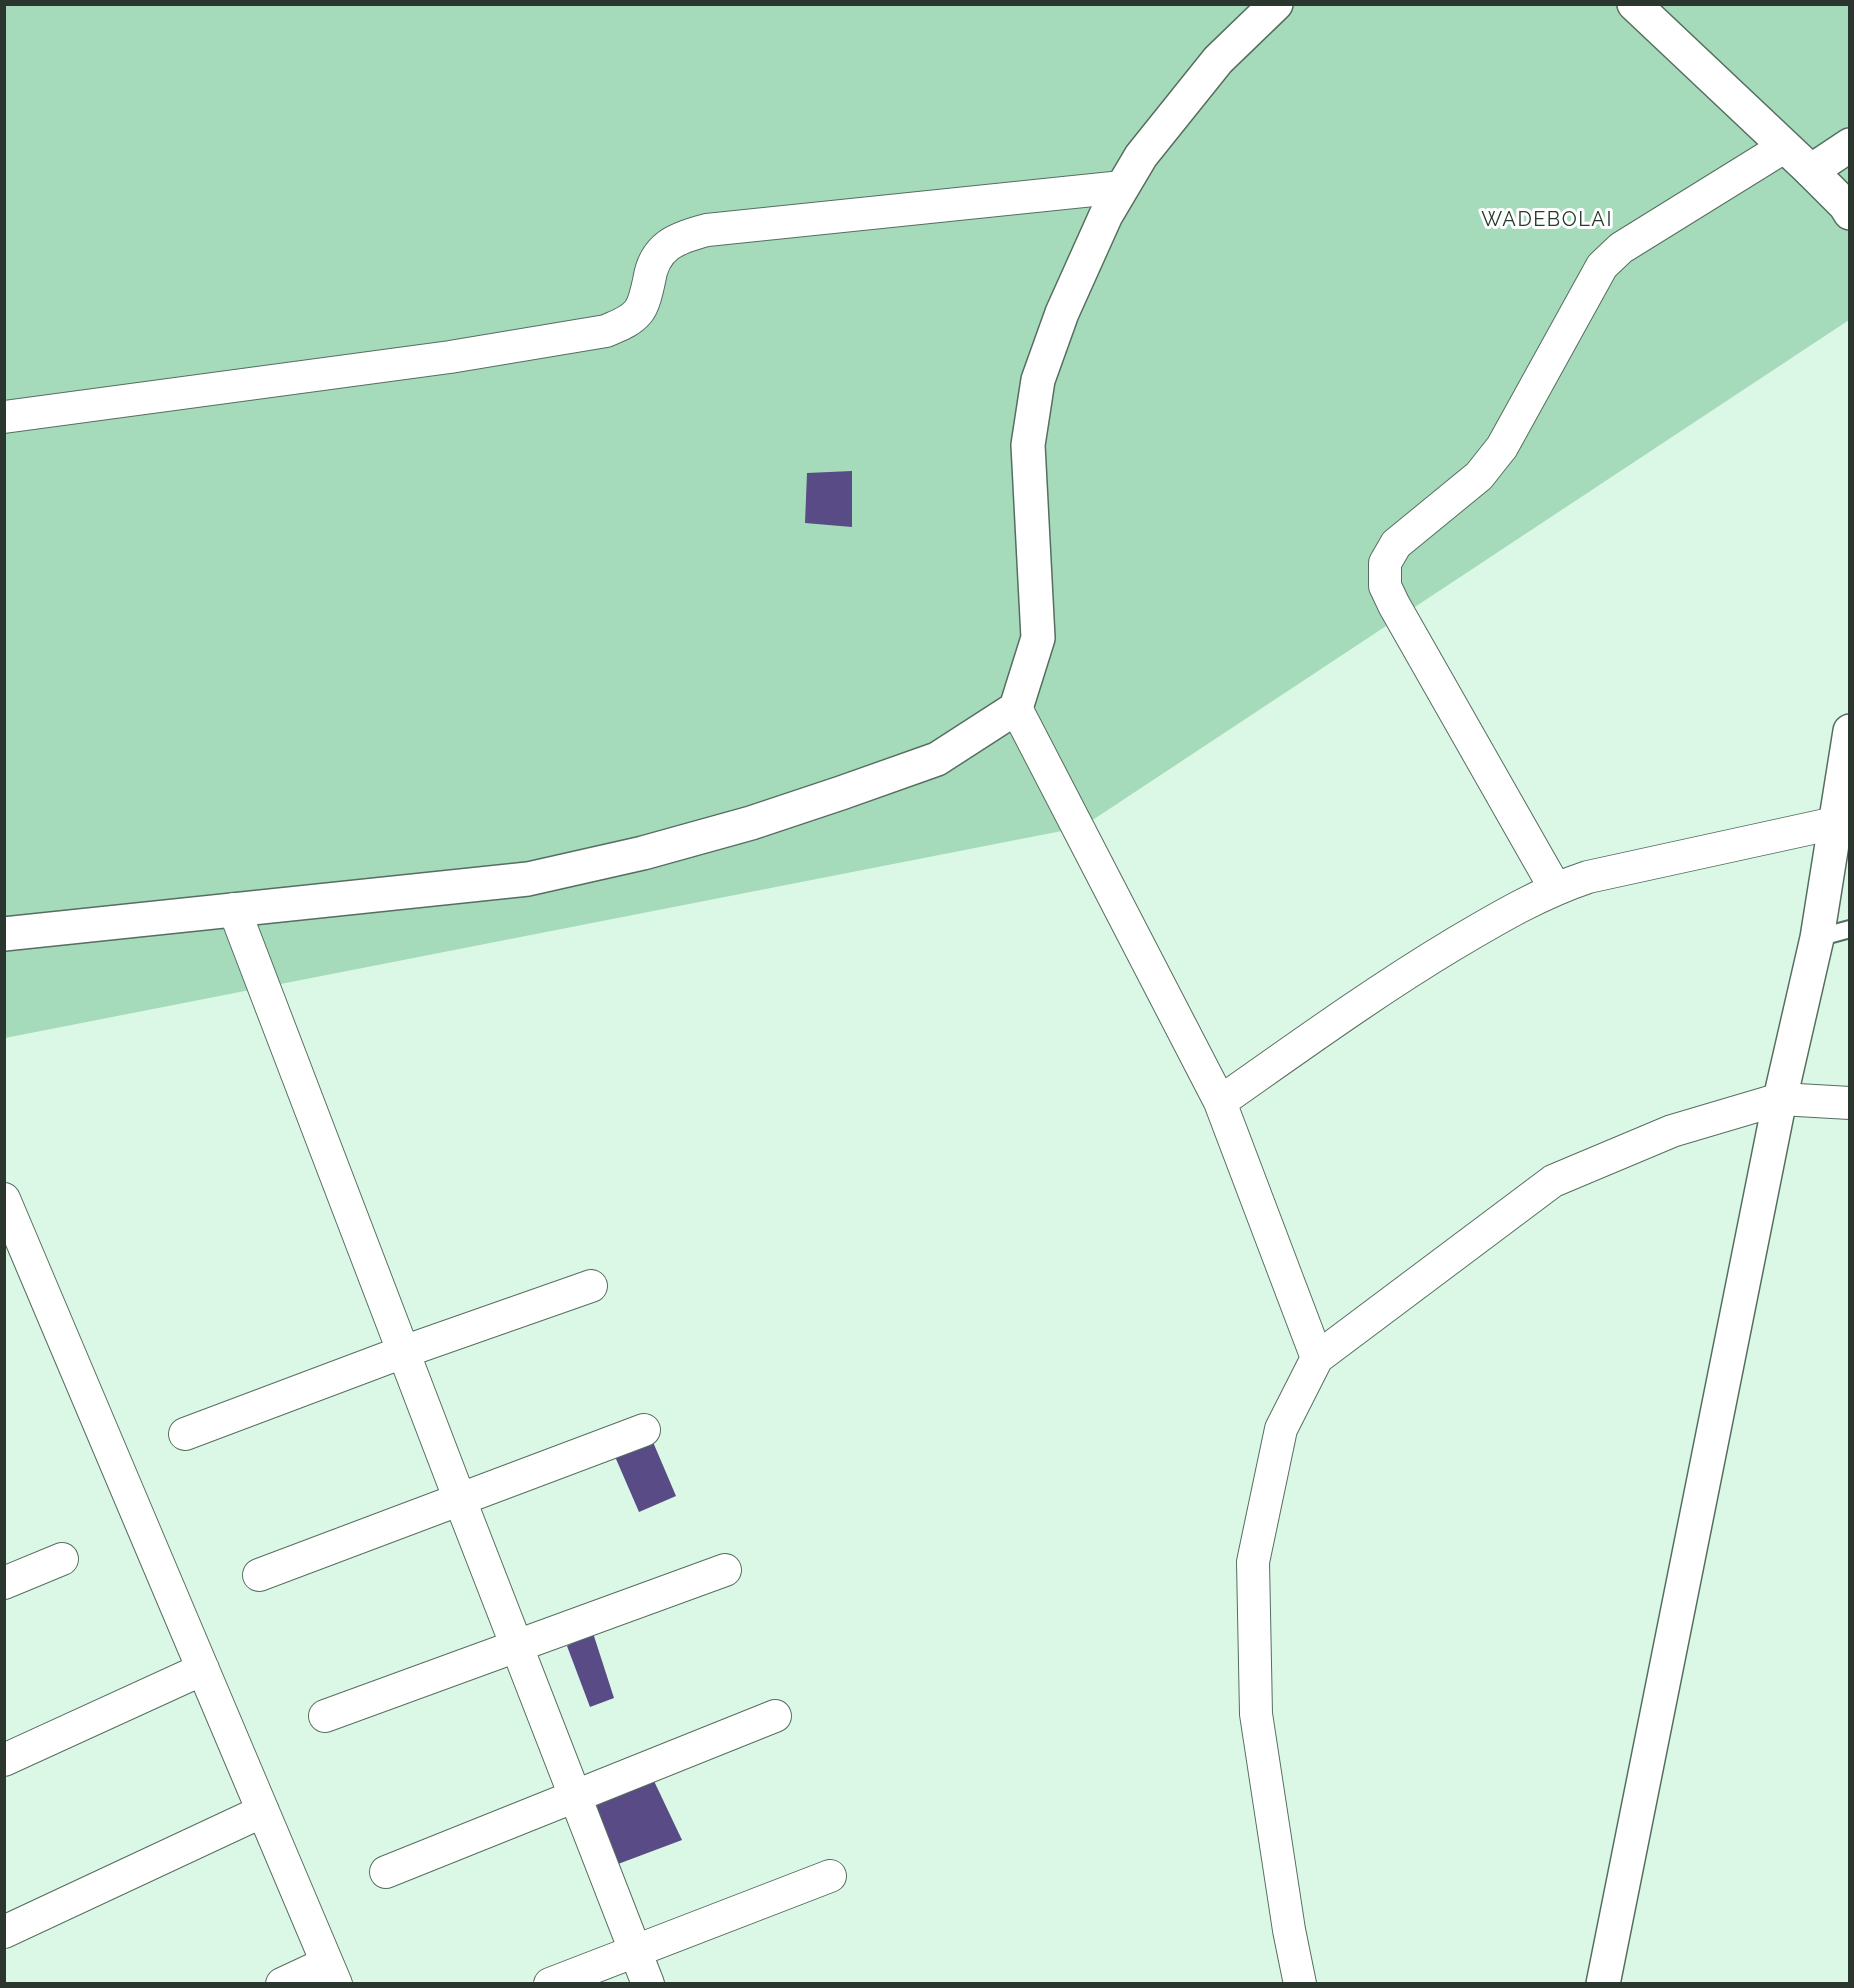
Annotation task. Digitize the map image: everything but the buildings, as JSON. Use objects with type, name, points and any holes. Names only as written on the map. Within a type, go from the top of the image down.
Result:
[{"type":"street","points":[[4,934],[528,879],[643,853],[751,823],[937,759],[1016,708],[1038,638],[1028,446],[1038,380],[1062,313],[1106,215],[1141,156],[1218,60],[1276,4]]},
{"type":"street","points":[[1634,4],[1811,171],[1850,213]]},
{"type":"street","points":[[1811,171],[1850,145]]},
{"type":"street","points":[[1555,888],[1394,605],[1385,586],[1385,563],[1396,544],[1479,476],[1502,447],[1602,266],[1621,248],[1784,147]]},
{"type":"street","points":[[4,417],[450,357],[606,331],[626,323],[640,311],[647,289],[651,264],[662,249],[682,237],[708,230],[1122,187]]},
{"type":"street","points":[[1016,708],[1220,1102],[1317,1358]]},
{"type":"street","points":[[1603,1983],[1780,1099],[1817,938],[1850,731]]},
{"type":"street","points":[[1220,1102],[1393,981],[1520,904],[1555,888],[1588,877],[1835,823]]},
{"type":"street","points":[[234,909],[648,1983]]},
{"type":"street","points":[[1300,1983],[1289,1930],[1256,1714],[1253,1562],[1281,1429],[1317,1358],[1553,1181],[1672,1131],[1780,1099],[1850,1103]]},
{"type":"street","points":[[4,1198],[331,1973],[282,1983]]},
{"type":"street","points":[[185,1434],[403,1352],[591,1286]]},
{"type":"street","points":[[259,1575],[644,1430]]},
{"type":"street","points":[[4,1583],[62,1559]]},
{"type":"street","points":[[325,1716],[725,1570]]},
{"type":"street","points":[[4,1760],[203,1669]]},
{"type":"street","points":[[386,1872],[576,1798],[775,1716]]},
{"type":"street","points":[[4,1932],[262,1811]]},
{"type":"street","points":[[550,1983],[830,1876]]},
{"type":"lane","points":[[1817,938],[1850,929]]},
{"type":"green space","points":[[5,5],[1849,5],[1849,320],[1082,827],[5,1038]]},
{"type":"district","name":"WADEBOLAI","points":[[1547,220]]}]
